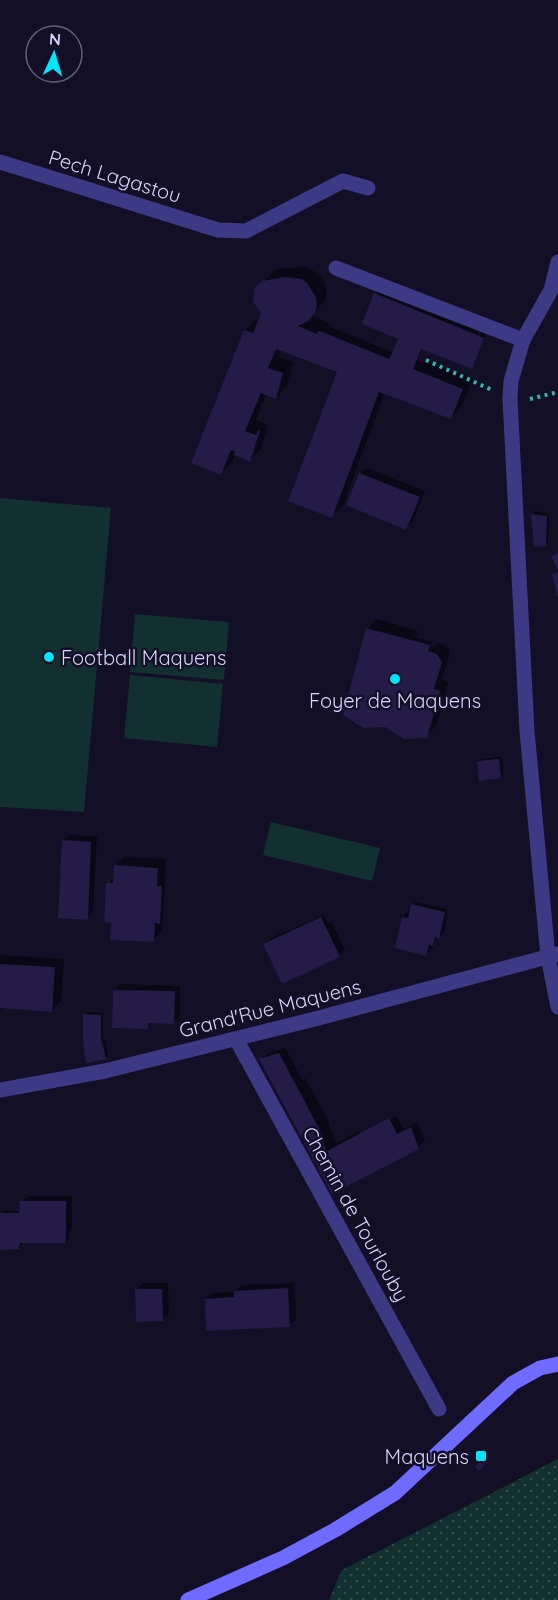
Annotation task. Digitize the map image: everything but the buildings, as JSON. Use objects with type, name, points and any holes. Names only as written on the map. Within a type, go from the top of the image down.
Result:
[{"type":"main road","points":[[188,1600],[283,1558],[335,1530],[395,1492],[513,1383],[540,1368],[558,1364]]},
{"type":"street","name":"Pech Lagastou","points":[[0,162],[218,230],[246,231],[343,181],[368,188]]},
{"type":"street","points":[[558,262],[550,290],[523,340],[511,381],[510,399],[527,731],[551,913],[558,1007]]},
{"type":"street","points":[[336,268],[523,340]]},
{"type":"street","name":"Grand'Rue Maquens","points":[[0,1090],[105,1071],[553,956]]},
{"type":"street","name":"Chemin de Tourlouby","points":[[236,1039],[439,1409]]},
{"type":"green space","name":"Football Maquens","points":[[0,498],[111,508],[84,812],[0,807]]},
{"type":"green space","points":[[135,614],[229,622],[224,680],[130,672]]},
{"type":"green space","points":[[130,675],[223,684],[217,747],[124,738]]},
{"type":"green space","points":[[271,822],[380,848],[372,881],[263,855]]},
{"type":"green space","points":[[558,1459],[558,1600],[329,1600],[342,1570]]},
{"type":"place","name":"Football Maquens","points":[[49,657]]},
{"type":"place","name":"Foyer de Maquens","points":[[395,679]]},
{"type":"place","name":"Maquens","points":[[481,1456]]}]
